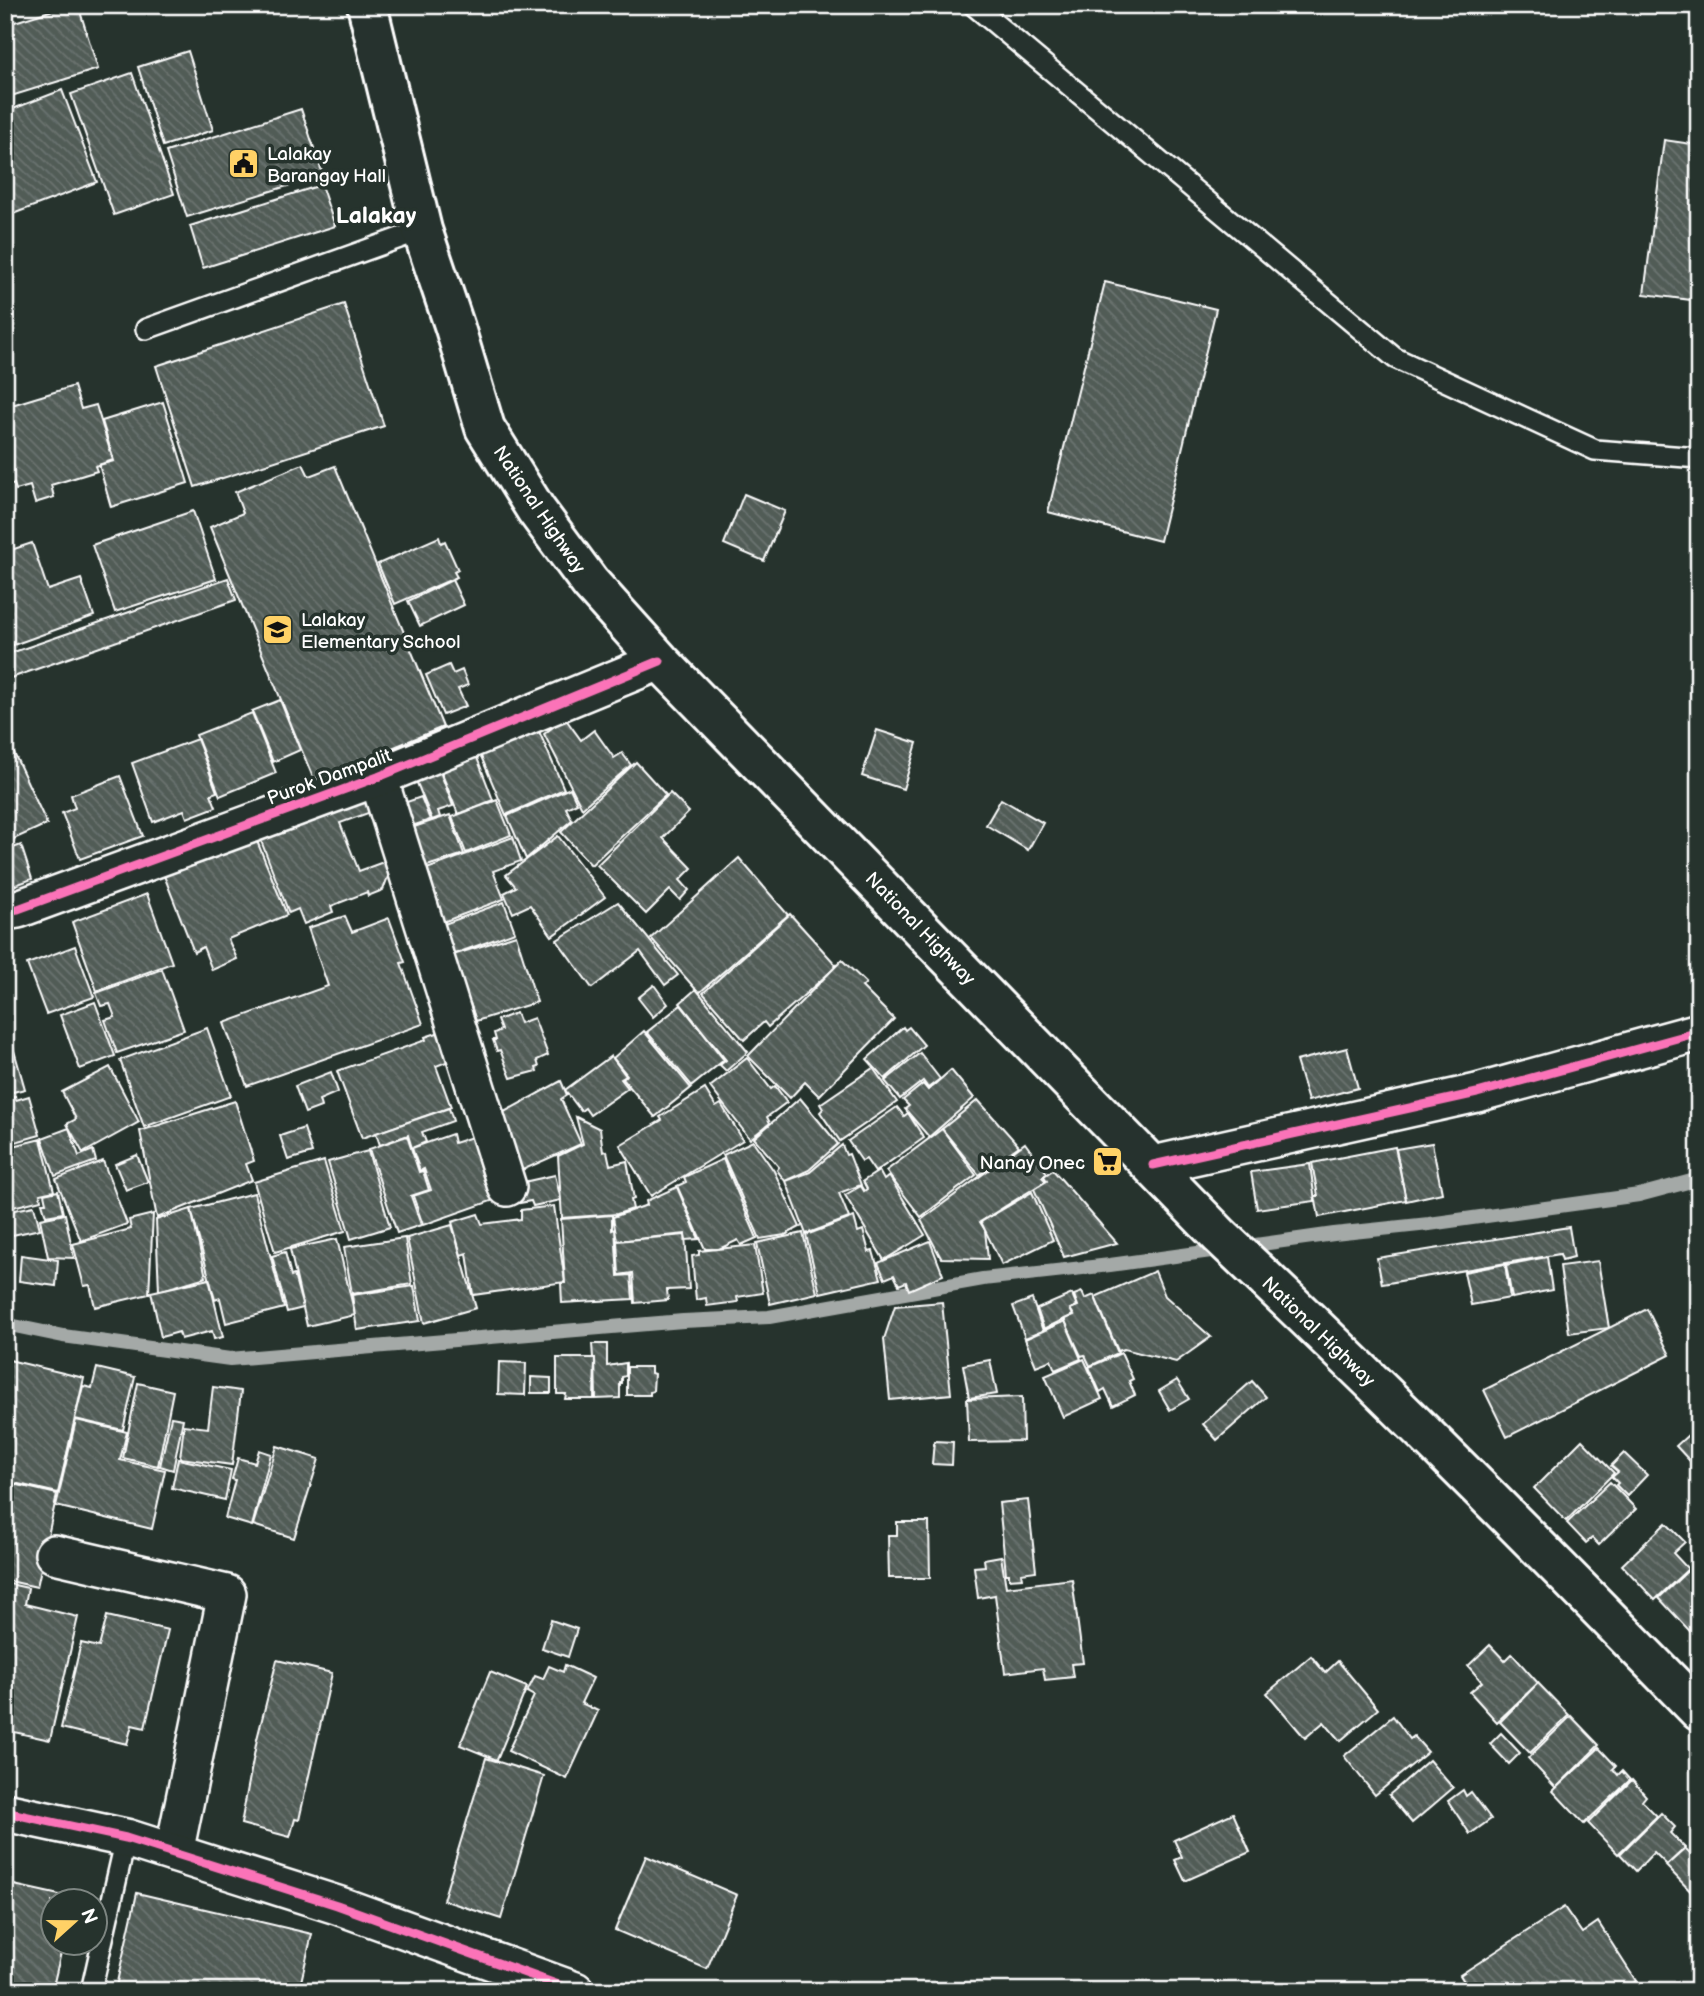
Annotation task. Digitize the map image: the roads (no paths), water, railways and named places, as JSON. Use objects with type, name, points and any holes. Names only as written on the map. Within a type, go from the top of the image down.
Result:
[{"type":"main road","name":"National Highway","points":[[367,5],[422,230],[485,428],[536,510],[590,583],[660,661],[1220,1236],[1312,1322],[1699,1711]]},
{"type":"street","name":"Purok Dampalit","points":[[5,911],[18,909],[378,777],[660,661]]},
{"type":"street","points":[[378,777],[507,1187]]},
{"type":"street","points":[[1153,1165],[1477,1093],[1699,1032]]},
{"type":"street","points":[[54,1554],[227,1594],[174,1853]]},
{"type":"street","points":[[5,1812],[126,1838],[174,1853],[337,1905],[575,1991]]},
{"type":"lane","points":[[973,5],[1395,358],[1595,450],[1699,458]]},
{"type":"lane","points":[[145,329],[422,230]]},
{"type":"lane","points":[[91,1991],[126,1838]]},
{"type":"waterway","points":[[5,1324],[63,1336],[230,1359],[683,1321],[769,1317],[983,1279],[1110,1265],[1639,1195],[1699,1179]]},
{"type":"place","name":"Lalakay Barangay Hall","points":[[244,164]]},
{"type":"place","name":"Lalakay Elementary School","points":[[278,630]]},
{"type":"place","name":"Nanay Onec","points":[[1108,1162]]},
{"type":"district","name":"Lalakay","points":[[376,215]]}]
